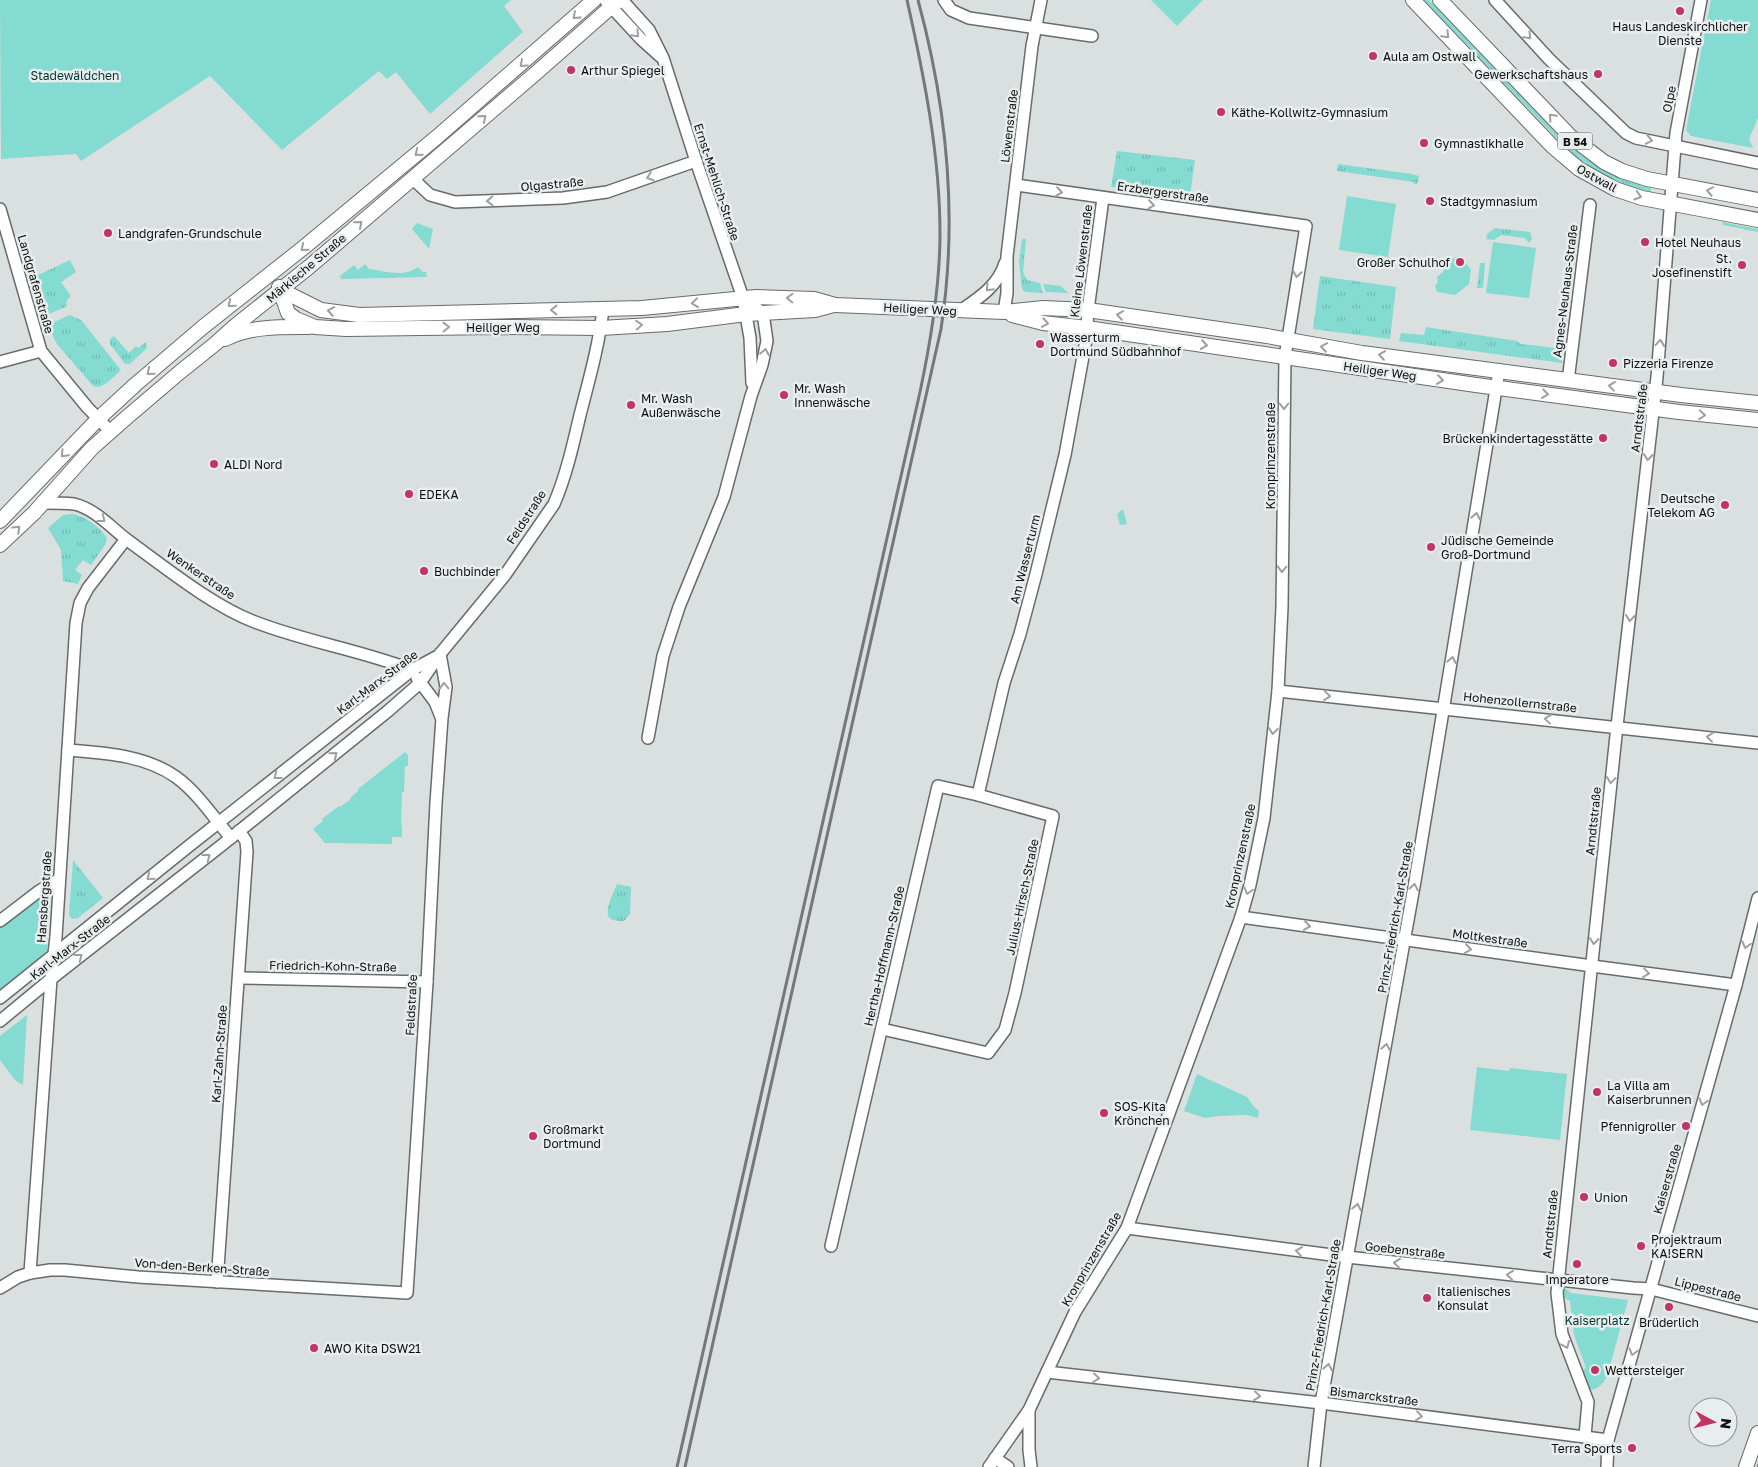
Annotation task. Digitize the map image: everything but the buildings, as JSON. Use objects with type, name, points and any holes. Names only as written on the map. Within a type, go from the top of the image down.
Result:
[{"type":"main road","name":"Märkische Straße","points":[[0,521],[98,418],[198,331],[437,138],[594,0]]},
{"type":"main road","name":"Ostwall","points":[[1413,0],[1566,159],[1597,180],[1615,189],[1642,198],[1758,220]]},
{"type":"main road","name":"Ostwall","points":[[1440,0],[1571,138],[1588,152],[1622,171],[1648,179],[1758,200]]},
{"type":"main road","name":"Märkische Straße","points":[[0,545],[43,503],[92,448],[536,73],[614,2]]},
{"type":"main road","name":"Heiliger Weg","points":[[269,275],[281,290],[288,313],[296,319],[315,326],[346,329],[601,328],[666,324],[746,314],[815,310],[835,305]]},
{"type":"main road","name":"Heiliger Weg","points":[[281,290],[321,310],[359,315],[642,308],[743,298],[814,299],[835,305],[960,311],[1004,312],[1043,308],[1088,310],[1362,353],[1568,381],[1758,403]]},
{"type":"main road","name":"Heiliger Weg","points":[[1004,312],[1044,323],[1497,388],[1758,420]]},
{"type":"main road","points":[[216,344],[238,333],[271,327],[315,326]]},
{"type":"main road","points":[[1746,1467],[1758,1433]]},
{"type":"street","points":[[944,0],[951,10],[969,18],[1092,36]]},
{"type":"street","name":"Löwenstraße","points":[[1004,312],[1007,293],[1007,256],[1035,28],[1041,0]]},
{"type":"street","points":[[1495,0],[1550,59],[1626,133],[1636,138],[1758,163]]},
{"type":"street","name":"Olpe","points":[[1671,203],[1676,134],[1701,0]]},
{"type":"street","name":"Ernst-Mehlich-Straße","points":[[614,2],[641,39],[663,58],[743,298],[746,314]]},
{"type":"street","name":"Olgastraße","points":[[412,178],[430,194],[455,202],[562,198],[607,192],[696,161]]},
{"type":"street","name":"Erzbergerstraße","points":[[1016,185],[1306,226]]},
{"type":"street","name":"Kleine Löwenstraße","points":[[1087,328],[1103,198]]},
{"type":"street","name":"Arndtstraße","points":[[1585,1436],[1588,1402],[1562,1334],[1557,1294],[1617,726],[1656,392],[1671,203]]},
{"type":"street","name":"Agnes-Neuhaus-Straße","points":[[1568,381],[1590,206]]},
{"type":"street","name":"Landgrafenstraße","points":[[0,209],[41,351],[111,432]]},
{"type":"street","name":"Kronprinzenstraße","points":[[992,1462],[1029,1410],[1075,1312],[1127,1228],[1241,917],[1250,885],[1264,818],[1278,691],[1282,607],[1285,357],[1306,226]]},
{"type":"street","name":"Löwenstraße","points":[[960,311],[988,291],[1002,273],[1007,256]]},
{"type":"street","points":[[648,738],[663,656],[679,608],[724,497],[753,390],[762,365],[767,341],[763,313],[743,298]]},
{"type":"street","name":"Feldstraße","points":[[407,1293],[442,718],[446,687],[440,654],[495,588],[554,504],[575,436],[601,328],[603,309]]},
{"type":"street","points":[[746,314],[752,358],[753,390]]},
{"type":"street","name":"Am Wasserturm","points":[[978,795],[1004,683],[1027,609],[1065,455],[1087,328]]},
{"type":"street","points":[[0,362],[41,351]]},
{"type":"street","name":"Prinz-Friedrich-Karl-Straße","points":[[1314,1467],[1321,1404],[1383,1067],[1500,371]]},
{"type":"street","name":"Wenkerstraße","points":[[43,503],[73,504],[92,511],[126,539],[225,609],[286,633],[390,661],[412,670]]},
{"type":"street","name":"Hansbergstraße","points":[[30,1273],[54,955],[76,622],[80,603],[88,588],[126,539]]},
{"type":"street","name":"Karl-Marx-Straße","points":[[0,998],[218,822],[412,670],[440,654]]},
{"type":"street","name":"Karl-Marx-Straße","points":[[0,1021],[388,711],[420,683],[440,654]]},
{"type":"street","points":[[412,670],[435,702],[442,718]]},
{"type":"street","name":"Hohenzollernstraße","points":[[1278,691],[1758,742]]},
{"type":"street","points":[[68,750],[102,752],[138,758],[163,770],[176,777],[188,787],[218,822],[235,834]]},
{"type":"street","name":"Hertha-Hoffmann-Straße","points":[[831,1246],[938,786],[978,795]]},
{"type":"street","name":"Julius-Hirsch-Straße","points":[[882,1029],[988,1053],[1005,1030],[1053,816],[978,795]]},
{"type":"street","name":"Karl-Zahn-Straße","points":[[217,1282],[247,852],[246,841],[235,834]]},
{"type":"street","points":[[0,921],[39,891],[58,880]]},
{"type":"street","name":"Kaiserstraße","points":[[1607,1467],[1608,1440],[1736,985],[1758,898]]},
{"type":"street","name":"Moltkestraße","points":[[1241,917],[1736,985]]},
{"type":"street","name":"Friedrich-Kohn-Straße","points":[[239,978],[427,982]]},
{"type":"street","name":"Goebenstraße","points":[[1127,1228],[1347,1257],[1651,1289]]},
{"type":"street","name":"Von-den-Berken-Straße","points":[[0,1288],[18,1277],[30,1273],[65,1270],[138,1277],[407,1293]]},
{"type":"street","name":"Lippestraße","points":[[1651,1289],[1758,1316]]},
{"type":"street","name":"Bismarckstraße","points":[[1048,1372],[1608,1440]]},
{"type":"street","points":[[1029,1410],[1031,1467]]},
{"type":"street","points":[[992,1462],[1008,1467]]},
{"type":"green space","name":"Stadewäldchen","points":[[0,0],[511,0],[504,6],[523,32],[430,114],[396,72],[387,79],[379,71],[282,150],[210,76],[81,161],[76,154],[1,159]]},
{"type":"green space","points":[[1151,0],[1203,0],[1177,26]]},
{"type":"green space","points":[[1424,0],[1429,0],[1569,145],[1602,169],[1625,180],[1651,188],[1651,192],[1629,186],[1608,177],[1570,152]]},
{"type":"green space","points":[[1711,0],[1758,0],[1758,118],[1749,139],[1753,148],[1691,136],[1686,130]]},
{"type":"green space","points":[[1117,151],[1195,160],[1190,196],[1111,187]]},
{"type":"green space","points":[[1338,164],[1412,174],[1419,176],[1418,183],[1414,184],[1414,182],[1337,171]]},
{"type":"green space","points":[[1347,196],[1396,204],[1388,257],[1339,250]]},
{"type":"green space","points":[[1722,222],[1758,229],[1758,232],[1723,225]]},
{"type":"green space","points":[[417,223],[433,229],[429,249],[412,229]]},
{"type":"green space","points":[[1495,228],[1530,232],[1532,239],[1529,243],[1525,238],[1501,235],[1494,240],[1486,239],[1487,234]]},
{"type":"green space","points":[[1022,239],[1026,239],[1023,272],[1027,280],[1040,283],[1043,293],[1025,292],[1022,289],[1019,261]]},
{"type":"green space","points":[[1493,242],[1536,248],[1529,298],[1486,293]]},
{"type":"green space","points":[[1461,256],[1471,270],[1469,284],[1455,295],[1437,292],[1435,286],[1438,282],[1437,277],[1443,272],[1444,268],[1440,262],[1447,257],[1451,260]]},
{"type":"green space","points":[[70,260],[76,272],[61,282],[71,296],[67,300],[66,307],[43,316],[34,277]]},
{"type":"green space","points":[[1480,263],[1485,263],[1483,288],[1477,288]]},
{"type":"green space","points":[[365,264],[369,269],[394,273],[407,272],[418,267],[423,272],[426,272],[427,277],[341,279],[340,276],[354,265],[358,270]]},
{"type":"green space","points":[[1320,276],[1396,287],[1390,339],[1313,329]]},
{"type":"green space","points":[[1043,284],[1061,286],[1068,293],[1046,292]]},
{"type":"green space","points":[[70,315],[81,320],[121,370],[104,385],[93,386],[57,344],[47,325]]},
{"type":"green space","points":[[1426,327],[1517,341],[1521,344],[1564,349],[1562,363],[1399,341],[1401,333],[1424,335]]},
{"type":"green space","points":[[114,336],[129,353],[136,346],[138,348],[146,342],[147,348],[130,364],[125,364],[110,344],[110,339]]},
{"type":"green space","points":[[1123,509],[1127,524],[1120,525],[1117,514]]},
{"type":"green space","points":[[72,514],[91,522],[107,538],[105,545],[91,565],[83,560],[75,570],[82,575],[78,584],[63,581],[61,550],[48,528],[63,515]]},
{"type":"green space","points":[[405,752],[408,755],[408,766],[405,766],[404,792],[402,792],[402,837],[392,837],[392,844],[325,843],[313,829],[323,821],[322,819],[351,799],[358,789]]},
{"type":"green space","points":[[73,860],[103,898],[78,918],[72,919],[69,915]]},
{"type":"green space","points":[[617,884],[631,887],[630,914],[624,921],[612,920],[608,913]]},
{"type":"green space","points":[[48,891],[51,893],[47,950],[0,990],[0,926]]},
{"type":"green space","points":[[27,1015],[23,1085],[15,1080],[0,1060],[0,1036]]},
{"type":"green space","points":[[1477,1067],[1509,1071],[1510,1068],[1567,1074],[1560,1140],[1470,1130]]},
{"type":"green space","points":[[1197,1074],[1247,1097],[1259,1111],[1258,1118],[1247,1115],[1205,1118],[1184,1111]]},
{"type":"green space","name":"Kaiserplatz","points":[[1564,1287],[1571,1293],[1628,1300],[1607,1377],[1596,1388],[1587,1389],[1578,1372],[1586,1368],[1574,1335],[1570,1301],[1563,1297],[1560,1292]]},
{"type":"railway","points":[[677,1467],[920,392],[931,333],[937,294],[940,254],[937,175],[930,116],[907,0]]},
{"type":"railway","points":[[685,1467],[941,329],[949,246],[947,163],[936,81],[918,0]]},
{"type":"place","name":"Haus Landeskirchlicher Dienste","points":[[1680,11]]},
{"type":"place","name":"Aula am Ostwall","points":[[1373,56]]},
{"type":"place","name":"Arthur Spiegel","points":[[571,70]]},
{"type":"place","name":"Gewerkschaftshaus","points":[[1598,74]]},
{"type":"place","name":"Käthe-Kollwitz-Gymnasium","points":[[1221,112]]},
{"type":"place","name":"Gymnastikhalle","points":[[1424,143]]},
{"type":"place","name":"Stadtgymnasium","points":[[1430,201]]},
{"type":"place","name":"Landgrafen-Grundschule","points":[[108,233]]},
{"type":"place","name":"Hotel Neuhaus","points":[[1645,242]]},
{"type":"place","name":"Großer Schulhof","points":[[1460,262]]},
{"type":"place","name":"St. Josefinenstift","points":[[1742,265]]},
{"type":"place","name":"Wasserturm Dortmund Südbahnhof","points":[[1040,344]]},
{"type":"place","name":"Pizzeria Firenze","points":[[1613,363]]},
{"type":"place","name":"Mr. Wash Innenwäsche","points":[[784,395]]},
{"type":"place","name":"Mr. Wash Außenwäsche","points":[[631,405]]},
{"type":"place","name":"Brückenkindertagesstätte","points":[[1603,438]]},
{"type":"place","name":"ALDI Nord","points":[[214,464]]},
{"type":"place","name":"EDEKA","points":[[409,494]]},
{"type":"place","name":"Deutsche Telekom AG","points":[[1725,505]]},
{"type":"place","name":"Jüdische Gemeinde Groß-Dortmund","points":[[1431,547]]},
{"type":"place","name":"Buchbinder","points":[[424,571]]},
{"type":"place","name":"La Villa am Kaiserbrunnen","points":[[1597,1092]]},
{"type":"place","name":"SOS-Kita Krönchen","points":[[1104,1113]]},
{"type":"place","name":"Pfennigroller","points":[[1686,1126]]},
{"type":"place","name":"Großmarkt Dortmund","points":[[533,1136]]},
{"type":"place","name":"Union","points":[[1584,1197]]},
{"type":"place","name":"Projektraum KA!SERN","points":[[1641,1246]]},
{"type":"place","name":"Imperatore","points":[[1577,1264]]},
{"type":"place","name":"Italienisches Konsulat","points":[[1427,1298]]},
{"type":"place","name":"Brüderlich","points":[[1669,1307]]},
{"type":"place","name":"AWO Kita DSW21","points":[[314,1348]]},
{"type":"place","name":"Wettersteiger","points":[[1595,1370]]},
{"type":"place","name":"Terra Sports","points":[[1632,1448]]}]
